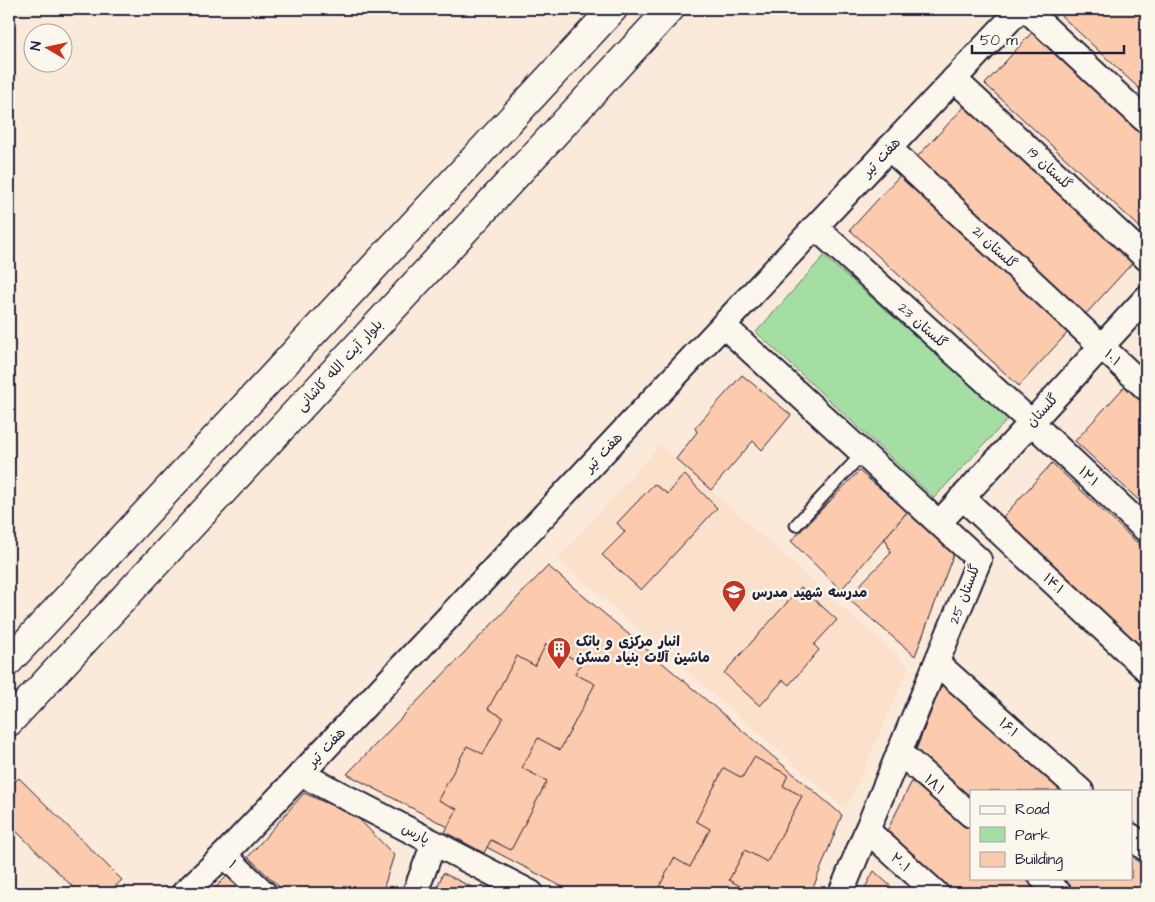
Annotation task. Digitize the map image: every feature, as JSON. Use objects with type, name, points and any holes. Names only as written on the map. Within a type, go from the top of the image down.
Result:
[{"type":"main road","points":[[9,661],[613,9]]},
{"type":"main road","name":"بلوار آیت الله کاشانی","points":[[9,722],[670,9]]},
{"type":"street","name":"هفت تیر","points":[[184,893],[224,855],[301,774],[1020,9]]},
{"type":"street","points":[[1026,9],[1146,121]]},
{"type":"street","name":"گلستان 19","points":[[954,79],[1146,258]]},
{"type":"street","name":"گلستان 21","points":[[889,148],[1101,346]]},
{"type":"street","name":"گلستان 23","points":[[815,227],[1031,422]]},
{"type":"street","name":"گلستان","points":[[938,523],[1146,298]]},
{"type":"street","name":"گلستان 25","points":[[723,325],[979,560],[841,893]]},
{"type":"street","name":"۱۰.۱","points":[[1101,346],[1146,388]]},
{"type":"street","name":"۱۲.۱","points":[[1031,422],[1146,530]]},
{"type":"street","name":"۱۴.۱","points":[[962,497],[1146,669]]},
{"type":"street","name":"۱۶.۱","points":[[936,663],[1080,790]]},
{"type":"street","name":"۱۸.۱","points":[[900,752],[970,814]]},
{"type":"street","name":"پارس","points":[[301,774],[531,893]]},
{"type":"street","name":"۲۰.۱","points":[[867,830],[936,893]]},
{"type":"street","points":[[1132,837],[1146,849]]},
{"type":"street","points":[[415,893],[434,843]]},
{"type":"street","name":"۱","points":[[224,855],[264,893]]},
{"type":"street","points":[[1044,880],[1059,893]]},
{"type":"lane","points":[[796,525],[863,453]]},
{"type":"shaded area","name":"مدرسه شهید مدرس","points":[[660,445],[909,667],[846,809],[558,559]]},
{"type":"green space","points":[[824,256],[1009,418],[934,498],[756,332]]},
{"type":"building","points":[[1054,9],[1146,9],[1146,95]]},
{"type":"building","points":[[1036,28],[1146,130],[1146,233],[985,84]]},
{"type":"building","points":[[967,104],[1135,260],[1084,316],[915,159]]},
{"type":"building","points":[[901,174],[1070,330],[1019,386],[850,230]]},
{"type":"building","points":[[742,375],[791,415],[762,450],[753,441],[711,490],[676,459],[697,432],[695,428]]},
{"type":"building","points":[[1126,385],[1146,404],[1146,507],[1075,441]]},
{"type":"building","points":[[1052,463],[1146,551],[1146,654],[1001,519]]},
{"type":"building","points":[[859,471],[908,511],[841,590],[791,541]]},
{"type":"building","points":[[684,474],[717,508],[641,590],[602,555],[625,532],[617,523],[654,484],[668,494]]},
{"type":"building","points":[[908,511],[954,553],[915,656],[847,598],[891,553],[885,538]]},
{"type":"building","name":"انبار مرکزی و بانک ماشین آلات بنیاد مسکن","points":[[548,566],[842,815],[811,893],[574,893],[347,774]]},
{"type":"building","points":[[801,587],[837,620],[814,645],[819,650],[789,685],[783,680],[760,706],[724,673]]},
{"type":"building","points":[[546,644],[581,663],[575,674],[595,684],[560,750],[538,738],[522,768],[547,781],[511,850],[491,840],[484,853],[445,832],[457,809],[438,800],[467,746],[483,754],[503,717],[488,709],[517,656],[535,666]]},
{"type":"building","points":[[944,678],[1062,790],[970,790],[970,805],[914,755]]},
{"type":"building","points":[[754,757],[788,775],[783,786],[802,796],[767,862],[745,850],[729,880],[753,893],[656,893],[674,858],[690,867],[710,829],[696,821],[724,768],[742,778]]},
{"type":"building","points":[[914,777],[970,829],[970,880],[1026,880],[1040,893],[948,893],[885,835]]},
{"type":"building","points":[[19,778],[122,880],[108,893],[79,893],[9,824],[9,787]]},
{"type":"building","points":[[304,793],[357,817],[394,855],[382,893],[286,893],[248,857]]},
{"type":"building","points":[[1132,856],[1146,869],[1146,893],[1068,893],[1053,880],[1132,880]]},
{"type":"building","points":[[874,871],[898,893],[862,893]]},
{"type":"building","points":[[443,873],[484,893],[435,893]]},
{"type":"building","points":[[227,876],[245,893],[210,893]]},
{"type":"place","name":"مدرسه شهید مدرس","points":[[734,613]]},
{"type":"place","name":"انبار مرکزی و بانک ماشین آلات بنیاد مسکن","points":[[559,670]]}]
